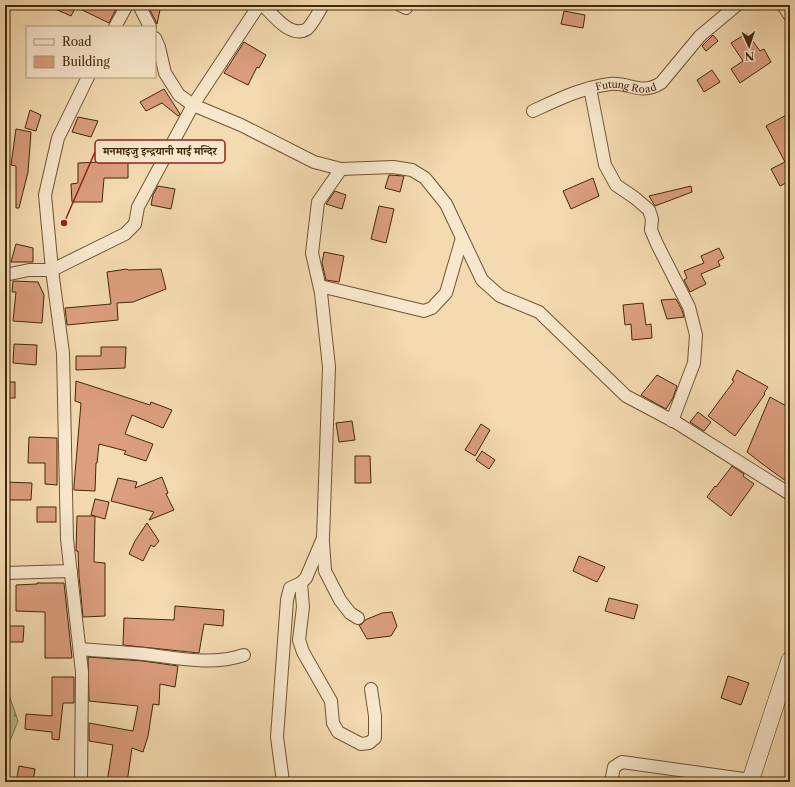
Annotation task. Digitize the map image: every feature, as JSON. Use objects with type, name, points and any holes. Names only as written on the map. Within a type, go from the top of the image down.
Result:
[{"type":"street","points":[[116,26],[127,5]]},
{"type":"street","points":[[139,5],[150,26]]},
{"type":"street","points":[[5,275],[29,270],[52,270],[125,234],[135,224],[138,207],[193,105],[259,5]]},
{"type":"street","points":[[263,5],[289,29],[300,31],[308,28],[323,5]]},
{"type":"street","name":"Futung Road","points":[[533,110],[581,90],[612,84],[646,89],[654,88],[662,83],[700,36],[737,5]]},
{"type":"street","points":[[784,5],[790,16]]},
{"type":"street","points":[[156,40],[160,47],[165,73],[179,95],[193,105],[240,125],[314,162],[341,169],[393,168],[412,170],[425,178],[446,204],[482,280],[500,296],[540,312],[626,396],[672,421],[790,494]]},
{"type":"street","points":[[81,782],[82,672],[67,539],[63,353],[44,196],[58,138],[88,78]]},
{"type":"street","points":[[590,88],[605,165],[616,185],[650,210],[654,237],[689,307],[696,335],[694,364],[672,421]]},
{"type":"street","points":[[341,169],[318,202],[312,254],[320,286],[329,368],[323,538],[325,570],[340,600],[350,613],[358,618]]},
{"type":"street","points":[[320,286],[424,311],[432,308],[446,293],[462,238]]},
{"type":"street","points":[[283,782],[277,736],[287,600],[290,588],[301,583],[306,578],[323,538]]},
{"type":"street","points":[[5,573],[71,571]]},
{"type":"street","points":[[301,583],[303,607],[299,640],[303,652],[331,700],[333,723],[338,732],[361,744],[369,743],[375,738],[375,716],[371,689]]},
{"type":"street","points":[[80,649],[143,654],[191,661],[232,659],[244,656]]},
{"type":"street","points":[[611,782],[614,767],[622,762],[750,781],[790,660]]},
{"type":"green space","points":[[5,683],[18,721],[5,753]]},
{"type":"building","points":[[46,5],[118,5],[109,23],[76,7],[71,16]]},
{"type":"building","points":[[149,5],[161,5],[157,24],[149,8]]},
{"type":"building","points":[[564,11],[585,15],[583,28],[561,24]]},
{"type":"building","points":[[747,33],[760,51],[764,49],[771,62],[740,83],[731,69],[743,61],[731,43]]},
{"type":"building","points":[[713,35],[718,41],[706,51],[702,46]]},
{"type":"building","points":[[244,42],[266,55],[259,68],[257,67],[248,85],[224,73]]},
{"type":"building","points":[[712,70],[720,82],[704,92],[697,80]]},
{"type":"building","points":[[164,89],[180,114],[178,116],[162,103],[146,111],[140,102]]},
{"type":"building","points":[[30,110],[41,115],[36,131],[25,128]]},
{"type":"building","points":[[790,113],[790,181],[780,186],[771,169],[785,162],[766,126]]},
{"type":"building","points":[[78,117],[98,121],[91,137],[72,132]]},
{"type":"building","points":[[16,129],[31,132],[28,172],[19,208],[16,208],[16,166],[11,165]]},
{"type":"building","points":[[128,161],[128,178],[104,178],[102,202],[72,202],[71,184],[78,183],[78,163]]},
{"type":"building","points":[[389,175],[404,176],[400,192],[385,188]]},
{"type":"building","points":[[593,178],[599,196],[571,209],[563,191]]},
{"type":"building","points":[[158,186],[175,189],[171,209],[151,205],[153,195]]},
{"type":"building","points":[[691,186],[692,192],[655,206],[649,196]]},
{"type":"building","points":[[335,191],[346,195],[342,209],[326,204]]},
{"type":"building","points":[[379,206],[394,209],[386,243],[371,239]]},
{"type":"building","points":[[16,244],[33,248],[33,262],[11,262]]},
{"type":"building","points":[[719,248],[724,258],[718,261],[720,266],[701,274],[706,284],[690,292],[684,280],[687,278],[684,271],[704,263],[701,256]]},
{"type":"building","points":[[324,252],[344,256],[339,282],[326,280],[322,263]]},
{"type":"building","points":[[127,269],[161,269],[166,289],[133,302],[117,303],[118,320],[67,325],[65,308],[111,304],[107,272]]},
{"type":"building","points":[[13,281],[38,282],[44,295],[42,323],[13,321],[16,292],[12,292]]},
{"type":"building","points":[[676,299],[684,317],[667,319],[661,300]]},
{"type":"building","points":[[643,303],[646,325],[651,324],[652,338],[632,340],[631,324],[625,325],[623,305]]},
{"type":"building","points":[[14,344],[37,345],[36,365],[13,363]]},
{"type":"building","points":[[101,347],[126,347],[125,368],[76,370],[76,356],[101,356]]},
{"type":"building","points":[[737,370],[768,387],[764,393],[765,394],[735,436],[708,416],[734,381],[732,380]]},
{"type":"building","points":[[657,375],[677,386],[673,398],[666,409],[641,395]]},
{"type":"building","points":[[76,381],[150,405],[151,402],[172,410],[163,428],[132,415],[125,434],[153,444],[146,461],[124,454],[126,451],[99,444],[96,463],[95,491],[74,490],[81,403],[75,401]]},
{"type":"building","points":[[5,382],[15,382],[15,398],[5,398]]},
{"type":"building","points":[[770,397],[790,408],[790,484],[747,452]]},
{"type":"building","points":[[698,412],[711,422],[704,431],[690,422]]},
{"type":"building","points":[[352,421],[355,440],[339,442],[336,423]]},
{"type":"building","points":[[481,424],[490,430],[475,456],[465,450]]},
{"type":"building","points":[[29,437],[57,438],[57,485],[45,484],[45,463],[28,463]]},
{"type":"building","points":[[482,451],[495,460],[489,469],[476,460]]},
{"type":"building","points":[[355,456],[370,456],[371,483],[355,483]]},
{"type":"building","points":[[732,466],[744,474],[743,476],[754,484],[731,516],[707,497]]},
{"type":"building","points":[[162,477],[168,493],[166,494],[174,510],[149,520],[154,512],[111,501],[118,478],[137,482],[135,488]]},
{"type":"building","points":[[5,482],[32,483],[31,500],[5,500]]},
{"type":"building","points":[[95,499],[109,502],[105,519],[91,515]]},
{"type":"building","points":[[37,507],[56,507],[56,522],[37,522]]},
{"type":"building","points":[[77,516],[95,516],[94,562],[105,563],[105,616],[83,617],[78,551],[76,551]]},
{"type":"building","points":[[147,523],[159,541],[154,547],[151,545],[143,561],[129,554],[135,541]]},
{"type":"building","points":[[579,556],[605,567],[597,582],[573,571]]},
{"type":"building","points":[[64,583],[72,658],[45,658],[45,612],[16,611],[16,585]]},
{"type":"building","points":[[609,598],[638,605],[634,619],[605,611]]},
{"type":"building","points":[[175,606],[224,610],[223,626],[204,624],[199,653],[123,645],[124,618],[174,620]]},
{"type":"building","points":[[392,612],[397,626],[391,636],[367,639],[359,625],[365,620],[382,613]]},
{"type":"building","points":[[5,626],[24,626],[23,642],[5,642]]},
{"type":"building","points":[[88,657],[143,661],[178,666],[175,687],[160,684],[159,705],[153,704],[148,736],[143,752],[132,748],[127,782],[107,782],[113,745],[89,741],[89,723],[133,731],[138,706],[89,701]]},
{"type":"building","points":[[728,676],[749,683],[741,705],[721,698]]},
{"type":"building","points":[[52,677],[74,677],[74,703],[63,703],[59,740],[52,739],[52,732],[25,729],[26,714],[52,716]]},
{"type":"building","points":[[19,766],[35,769],[33,782],[16,782]]},
{"type":"place","name":"मनमाइजु इन्द्रयानी माई मन्दिर","points":[[64,223]]}]
